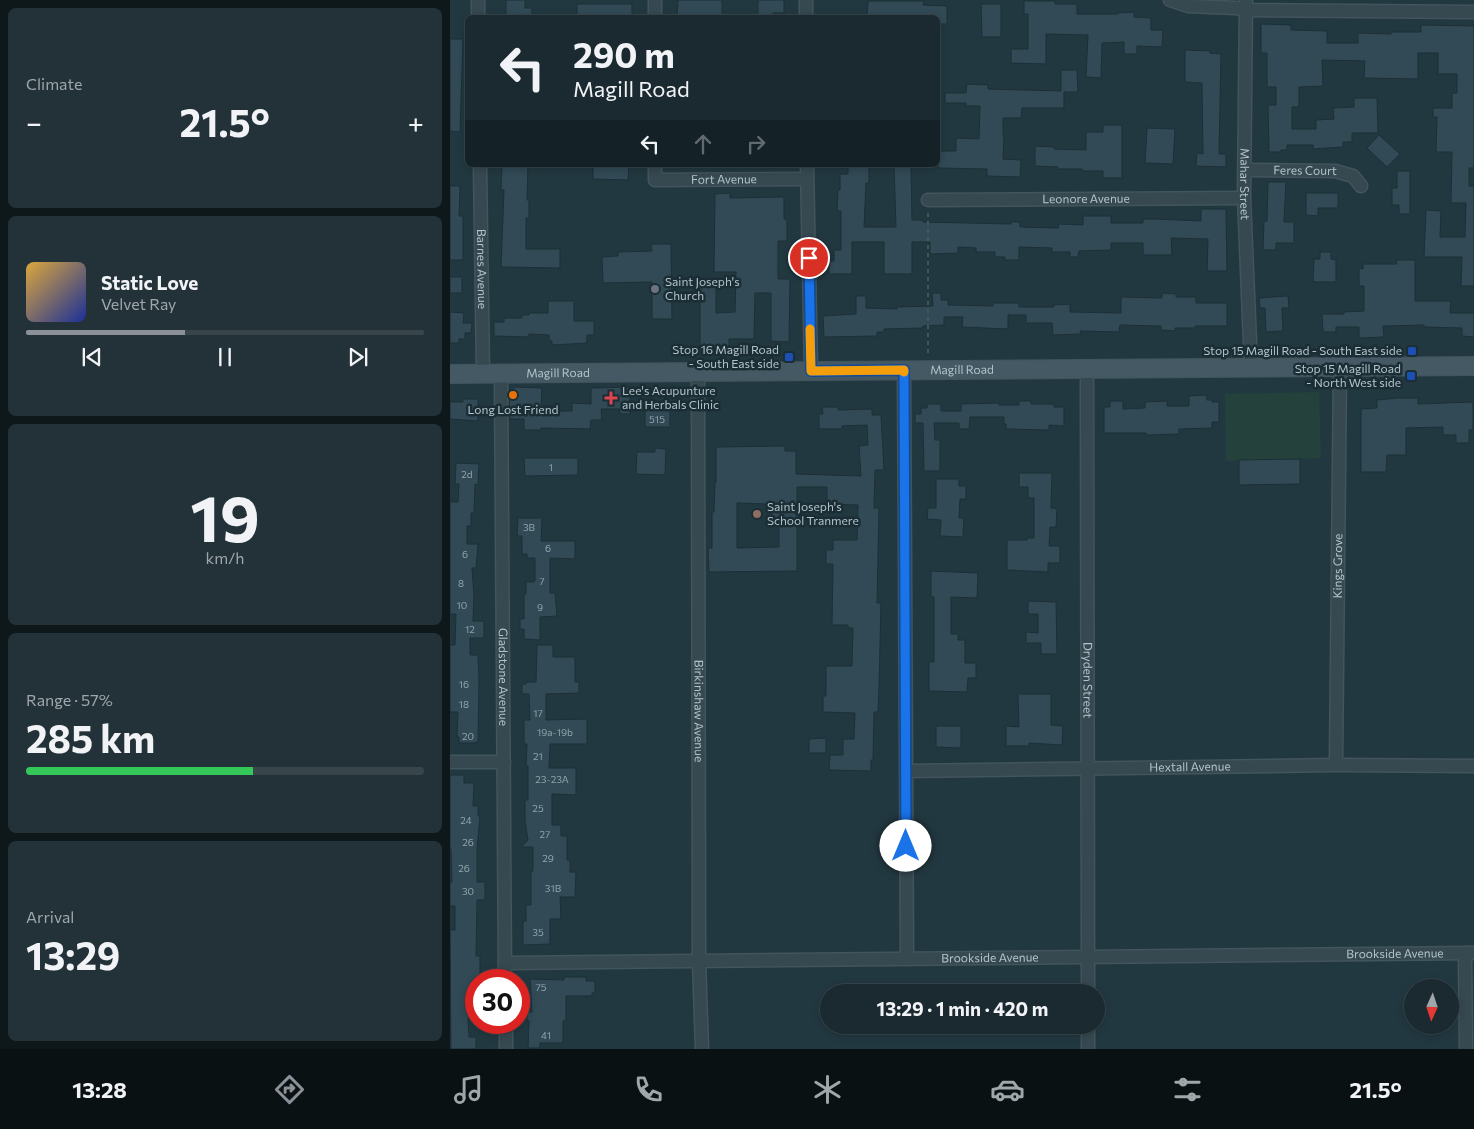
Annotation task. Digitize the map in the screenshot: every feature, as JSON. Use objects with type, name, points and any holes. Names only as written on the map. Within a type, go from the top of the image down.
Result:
[{"type":"main road","name":"Magill Road","points":[[450,374],[1474,366]]},
{"type":"street","points":[[478,0],[478,15]]},
{"type":"street","points":[[655,0],[655,15]]},
{"type":"street","points":[[806,0],[806,15]]},
{"type":"street","points":[[1170,0],[1188,6],[1236,8],[1246,5],[1474,12]]},
{"type":"street","name":"Mahar Street","points":[[1246,5],[1244,198],[1251,368]]},
{"type":"street","name":"Barnes Avenue","points":[[480,167],[492,374]]},
{"type":"street","name":"Fort Avenue","points":[[655,167],[655,180],[807,178]]},
{"type":"street","points":[[807,167],[811,371]]},
{"type":"street","name":"Feres Court","points":[[1244,170],[1335,172],[1353,176],[1361,186]]},
{"type":"street","name":"Leonore Avenue","points":[[928,200],[1244,198]]},
{"type":"street","name":"Kings Grove","points":[[1336,765],[1340,367]]},
{"type":"street","name":"Dryden Street","points":[[1087,369],[1088,984]]},
{"type":"street","points":[[904,370],[907,959]]},
{"type":"street","name":"Birkinshaw Avenue","points":[[698,372],[699,961],[702,1049]]},
{"type":"street","name":"Gladstone Avenue","points":[[492,374],[504,762],[505,969]]},
{"type":"street","points":[[450,762],[504,762]]},
{"type":"street","name":"Hextall Avenue","points":[[906,771],[1336,765],[1474,766]]},
{"type":"street","points":[[1466,1049],[1469,953]]},
{"type":"street","name":"Brookside Avenue","points":[[505,963],[1469,953]]},
{"type":"street","points":[[506,1034],[506,1049]]},
{"type":"street","points":[[1088,1034],[1088,1049]]},
{"type":"path","points":[[928,200],[928,370]]},
{"type":"green space","points":[[1319,392],[1321,458],[1226,461],[1225,394]]},
{"type":"building","points":[[506,0],[525,0],[525,8],[532,8],[532,15],[506,15]]},
{"type":"building","points":[[678,0],[722,0],[722,15],[677,15]]},
{"type":"building","points":[[758,0],[784,0],[784,13],[758,15]]},
{"type":"building","points":[[868,1],[924,1],[923,5],[947,6],[947,24],[940,24],[940,15],[867,15]]},
{"type":"building","points":[[1024,1],[1055,1],[1055,4],[1077,4],[1077,14],[1134,12],[1134,17],[1151,18],[1151,30],[1163,30],[1162,47],[1137,46],[1137,54],[1124,54],[1124,42],[1102,43],[1101,78],[1086,77],[1088,35],[1046,34],[1046,64],[1011,63],[1011,49],[1028,49],[1028,14],[1024,14]]},
{"type":"building","points":[[577,4],[632,4],[632,15],[577,15]]},
{"type":"building","points":[[981,4],[1001,4],[1001,37],[982,37]]},
{"type":"building","points":[[1261,24],[1291,25],[1291,30],[1327,31],[1327,43],[1358,43],[1358,33],[1391,34],[1391,32],[1421,32],[1421,25],[1474,26],[1474,168],[1469,168],[1469,186],[1474,186],[1474,286],[1461,286],[1462,257],[1424,257],[1426,210],[1441,211],[1440,237],[1465,237],[1466,203],[1451,203],[1452,152],[1436,152],[1437,117],[1433,117],[1433,108],[1452,108],[1452,93],[1457,93],[1457,74],[1438,74],[1438,53],[1418,53],[1418,79],[1364,78],[1365,61],[1322,60],[1323,86],[1299,87],[1299,107],[1292,107],[1292,129],[1316,129],[1316,120],[1334,119],[1333,108],[1354,107],[1354,98],[1377,98],[1378,133],[1352,133],[1352,142],[1343,142],[1343,147],[1313,149],[1313,145],[1287,145],[1287,150],[1269,152],[1268,105],[1276,105],[1276,87],[1267,87],[1267,53],[1261,53]]},
{"type":"building","points":[[450,39],[463,39],[460,132],[450,131]]},
{"type":"building","points":[[1185,50],[1210,51],[1210,53],[1221,54],[1219,154],[1226,154],[1226,167],[1196,166],[1197,153],[1203,154],[1202,83],[1185,82]]},
{"type":"building","points":[[1061,70],[1077,70],[1078,92],[1064,92],[1064,108],[1022,108],[1021,118],[1003,118],[1003,159],[1021,160],[1020,177],[987,176],[987,169],[938,168],[940,167],[940,151],[956,151],[956,138],[979,139],[980,106],[966,106],[966,103],[945,103],[945,93],[966,93],[967,84],[988,85],[988,89],[1061,91]]},
{"type":"building","points":[[1103,125],[1122,125],[1122,178],[1103,178],[1103,171],[1082,171],[1082,169],[1057,169],[1058,167],[1035,166],[1035,146],[1055,147],[1054,149],[1086,150],[1086,132],[1103,132]]},
{"type":"building","points":[[1147,128],[1175,129],[1173,164],[1145,163]]},
{"type":"building","points":[[1379,135],[1400,154],[1387,167],[1367,148]]},
{"type":"building","points":[[502,167],[528,167],[527,200],[529,200],[529,218],[526,218],[526,249],[560,249],[560,268],[501,267],[504,190],[501,190]]},
{"type":"building","points":[[593,167],[629,167],[628,180],[593,179]]},
{"type":"building","points":[[848,167],[869,167],[869,183],[866,183],[864,227],[896,227],[894,167],[911,167],[912,220],[923,220],[923,222],[1011,224],[1011,222],[1020,222],[1020,227],[1058,228],[1059,224],[1083,225],[1083,216],[1111,216],[1111,223],[1143,223],[1143,219],[1201,221],[1201,209],[1226,209],[1227,271],[1207,271],[1208,239],[1171,238],[1172,255],[1143,255],[1143,243],[1111,243],[1111,250],[1079,251],[1078,257],[1070,257],[1070,252],[1052,252],[1052,248],[1019,247],[1019,260],[1005,260],[1005,257],[995,257],[995,252],[976,252],[976,248],[958,247],[958,253],[930,254],[930,242],[912,242],[912,274],[884,274],[884,242],[852,242],[852,274],[829,274],[829,261],[834,261],[834,250],[841,250],[841,211],[837,211],[840,174],[848,174]]},
{"type":"building","points":[[1397,171],[1410,171],[1410,214],[1399,214],[1399,205],[1392,205],[1392,188],[1397,188]]},
{"type":"building","points":[[1268,182],[1286,182],[1284,222],[1294,222],[1294,243],[1276,243],[1276,250],[1263,250],[1264,221],[1267,221]]},
{"type":"building","points":[[450,186],[460,186],[459,216],[463,216],[463,260],[450,260]]},
{"type":"building","points":[[730,193],[730,198],[784,197],[787,241],[778,241],[778,279],[790,279],[789,342],[771,341],[771,293],[755,293],[754,339],[729,339],[729,346],[700,346],[700,279],[716,279],[716,313],[735,312],[736,272],[714,272],[715,194]]},
{"type":"building","points":[[1306,193],[1338,193],[1338,208],[1318,208],[1318,216],[1306,215]]},
{"type":"building","points":[[651,244],[671,244],[672,319],[652,319],[652,282],[603,283],[602,257],[618,256],[618,252],[652,251]]},
{"type":"building","points":[[1320,252],[1331,252],[1331,259],[1336,260],[1336,282],[1313,282],[1314,259],[1320,259]]},
{"type":"building","points":[[1396,260],[1415,260],[1415,301],[1451,301],[1450,313],[1474,313],[1474,337],[1462,336],[1462,328],[1424,327],[1424,325],[1383,326],[1384,337],[1359,338],[1359,327],[1336,327],[1336,332],[1323,332],[1322,314],[1344,314],[1344,312],[1364,311],[1364,286],[1359,286],[1359,268],[1363,269],[1363,264],[1397,264]]},
{"type":"building","points":[[450,277],[462,277],[462,293],[450,293]]},
{"type":"building","points":[[932,293],[941,293],[941,300],[948,300],[948,305],[993,306],[993,303],[1019,303],[1019,307],[1054,307],[1053,305],[1070,304],[1070,312],[1121,313],[1121,297],[1162,298],[1162,293],[1176,294],[1176,297],[1196,297],[1196,303],[1227,303],[1227,326],[1195,326],[1195,328],[1175,328],[1175,331],[1161,330],[1161,326],[1120,325],[1119,332],[1080,331],[1081,334],[1053,335],[1052,323],[1026,323],[1026,315],[1008,315],[1008,329],[962,327],[963,317],[944,317],[944,325],[923,326],[923,328],[884,329],[884,332],[877,332],[877,336],[824,337],[823,316],[856,314],[856,296],[866,296],[866,308],[897,309],[897,307],[933,306]]},
{"type":"building","points":[[1288,296],[1289,308],[1282,308],[1283,331],[1266,332],[1265,308],[1260,308],[1259,298]]},
{"type":"building","points":[[548,301],[574,301],[574,321],[594,321],[594,335],[587,335],[587,343],[552,345],[552,341],[549,341],[549,335],[529,334],[529,337],[494,336],[494,322],[504,322],[504,318],[522,318],[522,315],[529,315],[529,313],[548,313]]},
{"type":"building","points":[[450,312],[464,313],[463,323],[472,323],[471,333],[465,333],[465,339],[459,339],[459,343],[450,343]]},
{"type":"building","points":[[515,387],[542,388],[541,406],[553,406],[553,411],[572,411],[572,403],[591,404],[591,388],[630,387],[630,414],[620,414],[620,409],[601,409],[602,420],[591,420],[590,429],[541,428],[541,430],[524,430],[524,419],[510,419],[509,392]]},
{"type":"building","points":[[1207,395],[1207,400],[1219,402],[1219,422],[1212,422],[1212,428],[1179,429],[1179,434],[1104,433],[1104,407],[1110,407],[1110,401],[1123,401],[1123,409],[1145,408],[1145,402],[1167,401],[1167,406],[1189,406],[1189,396]]},
{"type":"building","points":[[1418,398],[1418,404],[1473,402],[1473,430],[1469,430],[1469,443],[1456,443],[1456,435],[1443,435],[1443,427],[1406,428],[1406,455],[1387,455],[1386,472],[1361,472],[1361,409],[1377,408],[1377,400]]},
{"type":"building","points":[[463,399],[478,399],[478,421],[450,419],[450,402],[463,402]]},
{"type":"building","points":[[1019,401],[1031,401],[1031,404],[1054,404],[1054,407],[1064,407],[1064,426],[1049,425],[1049,430],[1006,429],[1004,417],[970,417],[969,429],[959,429],[959,423],[934,423],[935,440],[940,440],[940,471],[924,471],[923,423],[915,423],[915,414],[921,414],[921,408],[927,408],[927,404],[941,404],[941,411],[961,411],[961,404],[999,403],[999,405],[1019,405]]},
{"type":"building","points":[[822,407],[838,407],[838,410],[872,409],[872,415],[881,415],[884,470],[875,470],[874,508],[879,508],[877,603],[881,603],[879,688],[878,712],[874,712],[871,771],[829,770],[830,755],[843,755],[843,739],[854,739],[855,713],[823,712],[823,696],[826,696],[826,666],[852,666],[853,628],[848,628],[848,625],[832,625],[833,564],[826,564],[826,550],[833,550],[833,540],[857,540],[858,505],[827,504],[827,487],[797,487],[797,571],[709,572],[708,548],[712,548],[716,447],[785,446],[785,451],[796,451],[796,474],[861,476],[859,446],[868,445],[867,425],[842,426],[842,429],[819,429],[819,414],[823,414]],"holes":[[[737,503],[767,504],[779,529],[779,547],[737,548]]]},
{"type":"building","points":[[670,409],[670,427],[645,427],[645,410]]},
{"type":"building","points":[[655,448],[666,449],[665,475],[636,474],[637,452],[655,452]]},
{"type":"building","points":[[524,458],[578,458],[578,475],[525,476]]},
{"type":"building","points":[[1300,459],[1300,484],[1239,485],[1239,460]]},
{"type":"building","points":[[456,463],[479,464],[478,485],[475,484],[474,513],[471,513],[471,526],[467,526],[467,544],[478,544],[476,568],[472,568],[473,621],[484,621],[484,638],[470,638],[470,655],[478,655],[479,679],[478,742],[474,743],[459,743],[459,737],[457,737],[458,712],[450,712],[450,645],[455,645],[456,614],[450,614],[450,502],[458,502],[459,484],[455,484]]},
{"type":"building","points":[[1019,473],[1052,473],[1051,508],[1057,509],[1056,527],[1050,527],[1049,546],[1060,546],[1060,563],[1048,563],[1048,572],[1007,570],[1007,540],[1034,538],[1034,498],[1028,498],[1028,487],[1019,487]]},
{"type":"building","points":[[936,479],[959,479],[959,486],[966,486],[966,499],[960,499],[959,518],[964,518],[963,537],[940,536],[941,520],[927,519],[928,508],[936,508]]},
{"type":"building","points":[[518,518],[542,518],[541,541],[575,541],[575,559],[550,558],[550,593],[555,593],[557,616],[540,617],[540,640],[524,639],[524,629],[520,629],[520,619],[524,619],[526,582],[534,582],[535,580],[535,558],[527,558],[527,554],[522,554],[522,536],[517,536]]},
{"type":"building","points":[[931,571],[978,573],[977,598],[951,597],[951,634],[958,634],[958,640],[965,640],[965,663],[976,663],[976,678],[968,678],[967,692],[929,691],[929,662],[934,662],[934,597],[931,597]]},
{"type":"building","points":[[1028,601],[1056,602],[1057,654],[1041,654],[1041,643],[1026,643],[1026,632],[1038,633],[1038,614],[1028,614]]},
{"type":"building","points":[[537,645],[553,645],[553,657],[575,657],[575,682],[579,682],[579,693],[546,694],[546,720],[587,719],[587,744],[550,744],[549,768],[576,768],[576,795],[552,794],[552,825],[561,825],[561,836],[567,836],[567,860],[570,860],[570,872],[576,872],[575,897],[560,897],[561,919],[550,919],[550,944],[523,945],[523,921],[526,921],[526,905],[531,905],[533,847],[521,847],[528,840],[525,821],[525,800],[528,800],[528,766],[526,766],[527,744],[524,744],[524,720],[530,720],[529,694],[522,694],[522,684],[536,682]]},
{"type":"building","points":[[1018,694],[1051,694],[1051,725],[1063,726],[1062,745],[1029,743],[1029,746],[1006,746],[1006,726],[1019,727]]},
{"type":"building","points":[[936,726],[961,726],[961,748],[936,747]]},
{"type":"building","points":[[826,738],[826,753],[809,753],[809,739]]},
{"type":"building","points":[[450,775],[464,775],[464,783],[474,783],[473,806],[478,806],[478,816],[480,816],[477,882],[485,882],[485,900],[477,900],[476,956],[480,956],[480,969],[465,969],[465,1034],[469,1034],[469,1037],[476,1037],[476,1049],[451,1049],[450,930],[455,930],[455,906],[450,906],[450,882],[452,882]]},
{"type":"building","points":[[564,977],[586,977],[586,981],[595,981],[595,993],[592,993],[592,996],[566,996],[566,1021],[563,1021],[563,1043],[540,1043],[540,1048],[528,1048],[530,1012],[532,1012],[530,979],[564,980]]},
{"type":"slow traffic","points":[[810,329],[811,371],[904,370],[904,372]]},
{"type":"place","name":"Saint Joseph's Church","points":[[655,289]]},
{"type":"place","name":"Stop 15 Magill Road - South East side","points":[[1412,351]]},
{"type":"place","name":"Stop 16 Magill Road - South East side","points":[[789,357]]},
{"type":"place","name":"Stop 15 Magill Road - North West side","points":[[1411,376]]},
{"type":"place","name":"Long Lost Friend","points":[[513,395]]},
{"type":"place","name":"Lee's Acupunture and Herbals Clinic","points":[[611,398]]},
{"type":"place","name":"Saint Joseph's School Tranmere","points":[[757,514]]},
{"type":"route","points":[[809,258],[811,371],[904,370],[906,846]]}]
